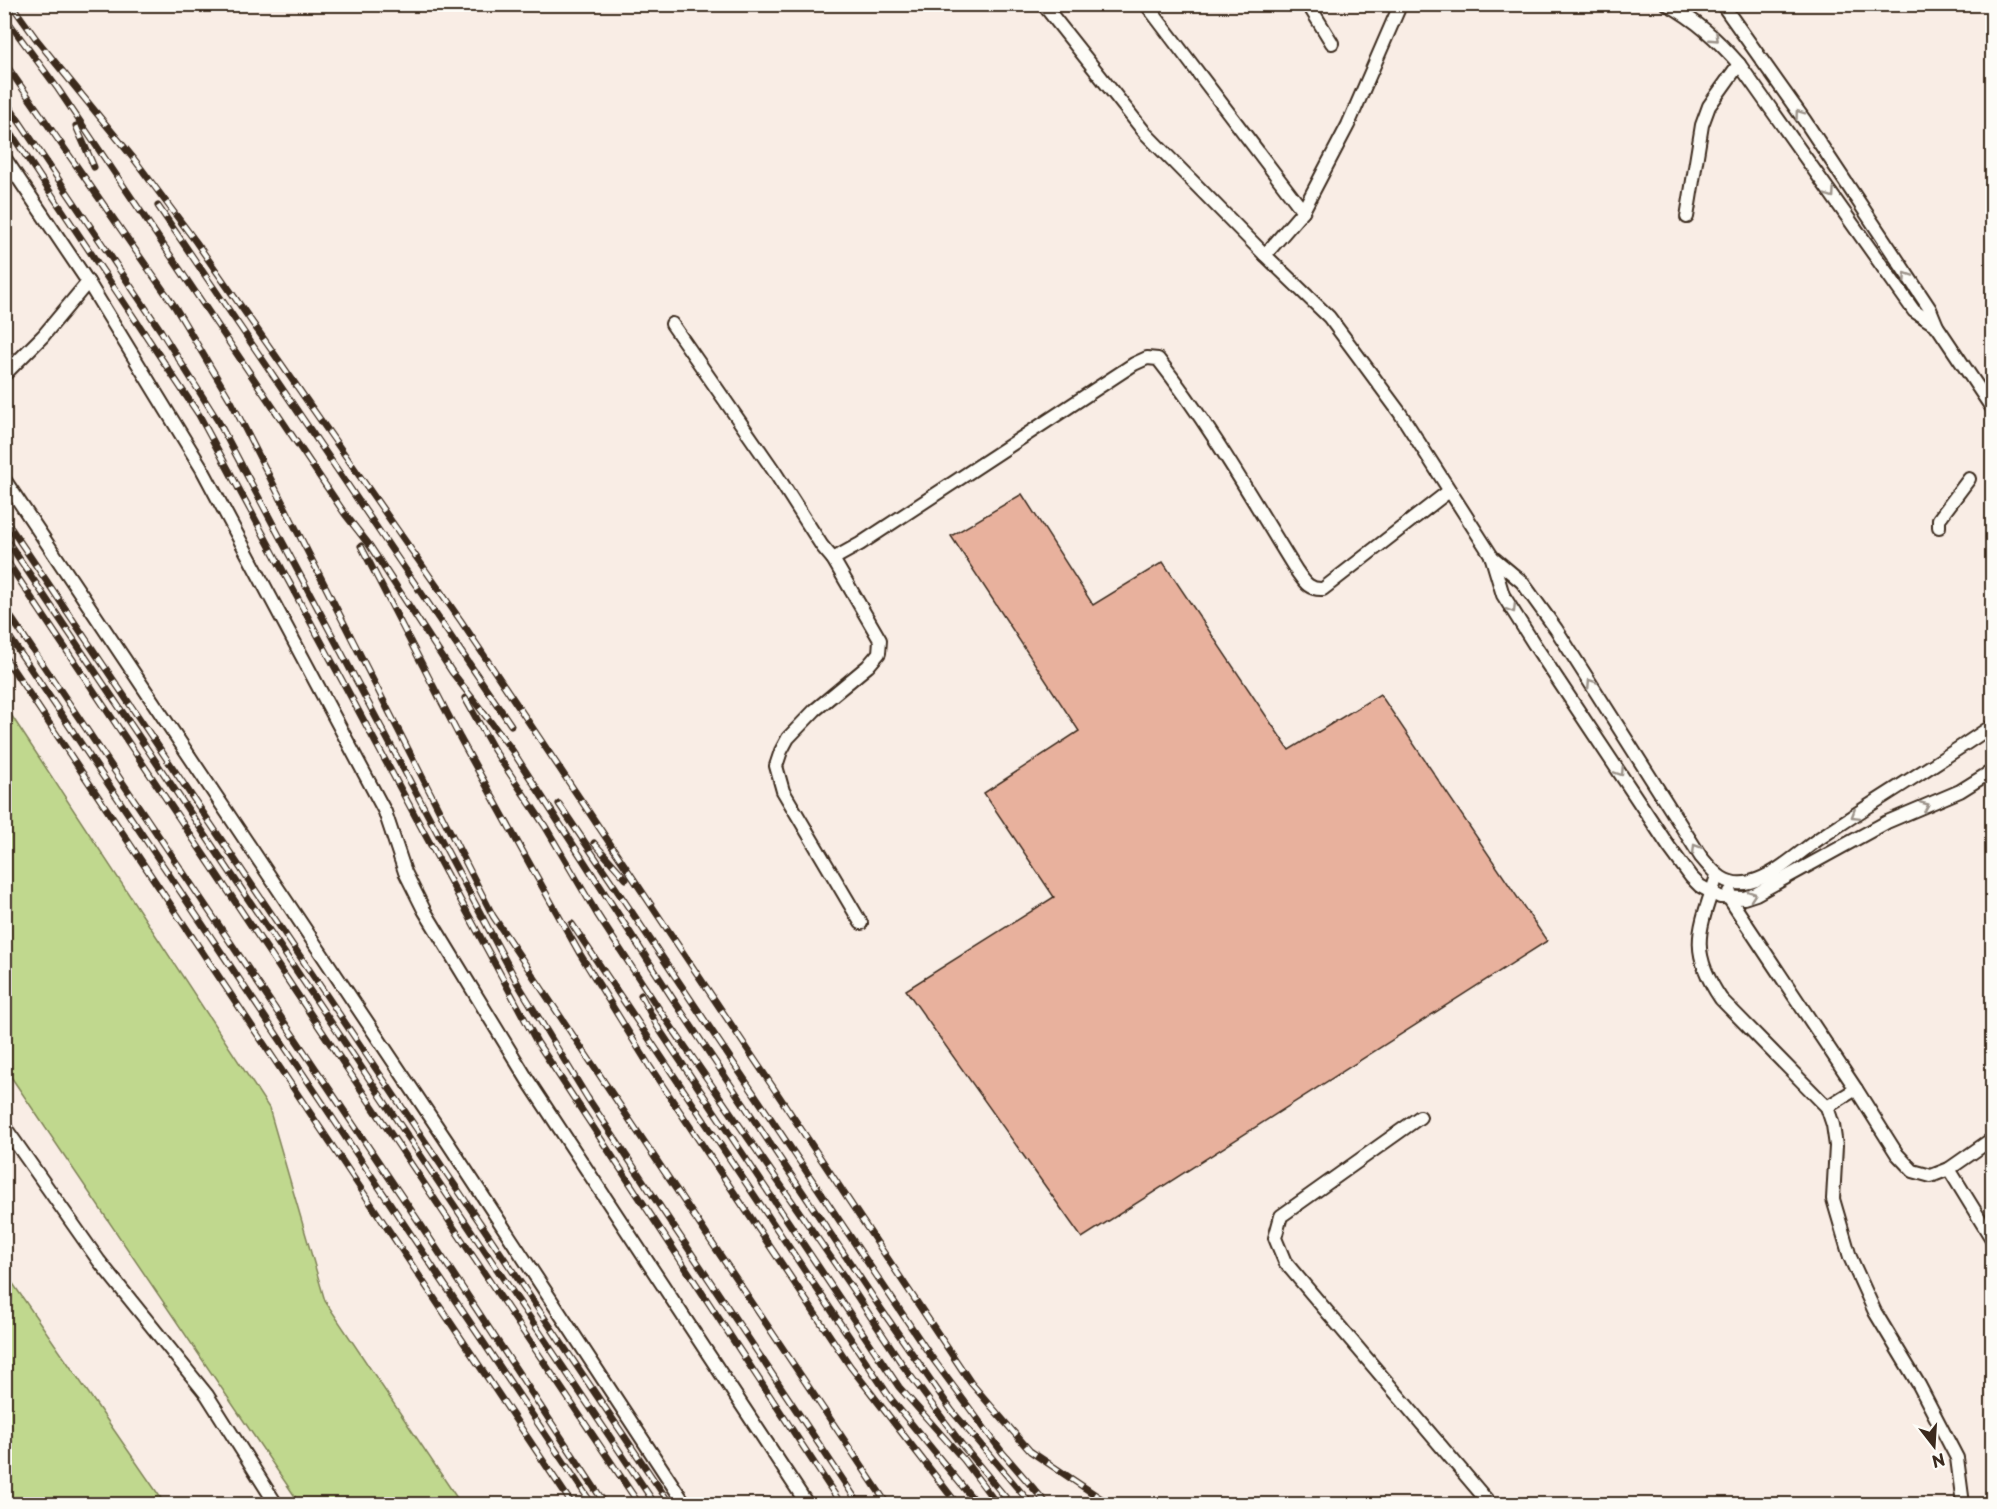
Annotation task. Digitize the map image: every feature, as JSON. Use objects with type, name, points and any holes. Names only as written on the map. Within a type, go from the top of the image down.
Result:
[{"type":"lane","points":[[1043,4],[1146,134],[1329,318],[1400,413],[1491,555],[1522,582],[1556,629],[1701,857],[1717,876],[1733,882],[1750,882],[1778,868],[1992,726]]},
{"type":"lane","points":[[1146,4],[1303,211]]},
{"type":"lane","points":[[1308,4],[1332,43]]},
{"type":"lane","points":[[1667,4],[1687,15],[1715,37],[1739,64],[1914,311],[1937,326]]},
{"type":"lane","points":[[1722,4],[1805,122],[1930,309],[1937,326],[1992,408]]},
{"type":"lane","points":[[1264,255],[1303,211],[1348,125],[1398,10]]},
{"type":"lane","points":[[1687,217],[1702,125],[1709,106],[1739,64]]},
{"type":"lane","points":[[4,157],[88,282],[201,466],[385,812],[405,872],[424,910],[527,1079],[807,1504]]},
{"type":"lane","points":[[4,375],[43,336],[88,282]]},
{"type":"lane","points":[[672,324],[774,471],[822,546],[833,558],[880,640],[879,653],[868,666],[815,710],[788,738],[776,766],[783,791],[861,923]]},
{"type":"lane","points":[[833,558],[860,544],[1134,364],[1147,358],[1158,359],[1171,376],[1224,453],[1296,570],[1307,586],[1315,590],[1323,589],[1449,491]]},
{"type":"lane","points":[[4,478],[448,1143],[685,1504]]},
{"type":"lane","points":[[1939,527],[1939,519],[1969,479]]},
{"type":"lane","points":[[1491,555],[1503,595],[1534,644],[1669,848],[1691,877],[1711,893],[1729,898],[1744,898],[1768,888],[1887,822],[1960,791],[1992,771]]},
{"type":"lane","points":[[1717,876],[1700,932],[1699,950],[1703,966],[1711,985],[1721,999],[1827,1107],[1836,1146],[1833,1199],[1850,1257],[1875,1312],[1919,1385],[1957,1458],[1963,1504]]},
{"type":"lane","points":[[1733,882],[1729,898],[1897,1154],[1913,1171],[1931,1176],[1949,1169],[1992,1139]]},
{"type":"lane","points":[[1827,1107],[1856,1089]]},
{"type":"lane","points":[[1420,1117],[1281,1216],[1275,1238],[1285,1262],[1490,1504]]},
{"type":"lane","points":[[4,1126],[99,1261],[207,1395],[276,1504]]},
{"type":"lane","points":[[1949,1169],[1992,1239]]},
{"type":"green space","points":[[4,704],[269,1108],[325,1301],[461,1504],[300,1504],[5,1068]]},
{"type":"green space","points":[[5,1272],[165,1504],[5,1504]]},
{"type":"building","points":[[1022,494],[1093,605],[1163,562],[1289,750],[1380,694],[1547,941],[1082,1238],[906,990],[1054,897],[984,793],[1079,731],[951,536]]},
{"type":"railway","points":[[11,4],[37,40],[134,159],[196,242],[461,621],[971,1383],[1030,1451],[1109,1504]]},
{"type":"railway","points":[[4,16],[58,89],[345,514],[370,546],[452,672],[512,750],[671,996],[881,1309],[952,1411],[1031,1504]]},
{"type":"railway","points":[[4,62],[175,307],[232,403],[493,916],[887,1504]]},
{"type":"railway","points":[[4,99],[161,331],[218,421],[518,984],[587,1097],[859,1504]]},
{"type":"railway","points":[[4,123],[199,415],[537,1042],[841,1504]]},
{"type":"railway","points":[[76,126],[94,167]]},
{"type":"railway","points":[[158,206],[511,725]]},
{"type":"railway","points":[[4,518],[670,1504]]},
{"type":"railway","points":[[4,536],[655,1504]]},
{"type":"railway","points":[[361,546],[460,738],[533,870],[580,954],[650,1067],[850,1366],[957,1504]]},
{"type":"railway","points":[[4,557],[639,1504]]},
{"type":"railway","points":[[4,607],[415,1216],[605,1504]]},
{"type":"railway","points":[[4,629],[592,1504]]},
{"type":"railway","points":[[4,656],[572,1504]]},
{"type":"railway","points":[[465,698],[494,750],[545,826],[597,914],[659,1009],[904,1367],[963,1446],[1011,1504]]},
{"type":"railway","points":[[559,804],[930,1355],[1002,1452],[1047,1504]]},
{"type":"railway","points":[[594,843],[626,879]]},
{"type":"railway","points":[[572,924],[891,1399],[977,1504]]},
{"type":"railway","points":[[641,995],[657,1026],[899,1387],[964,1460],[997,1504]]}]
